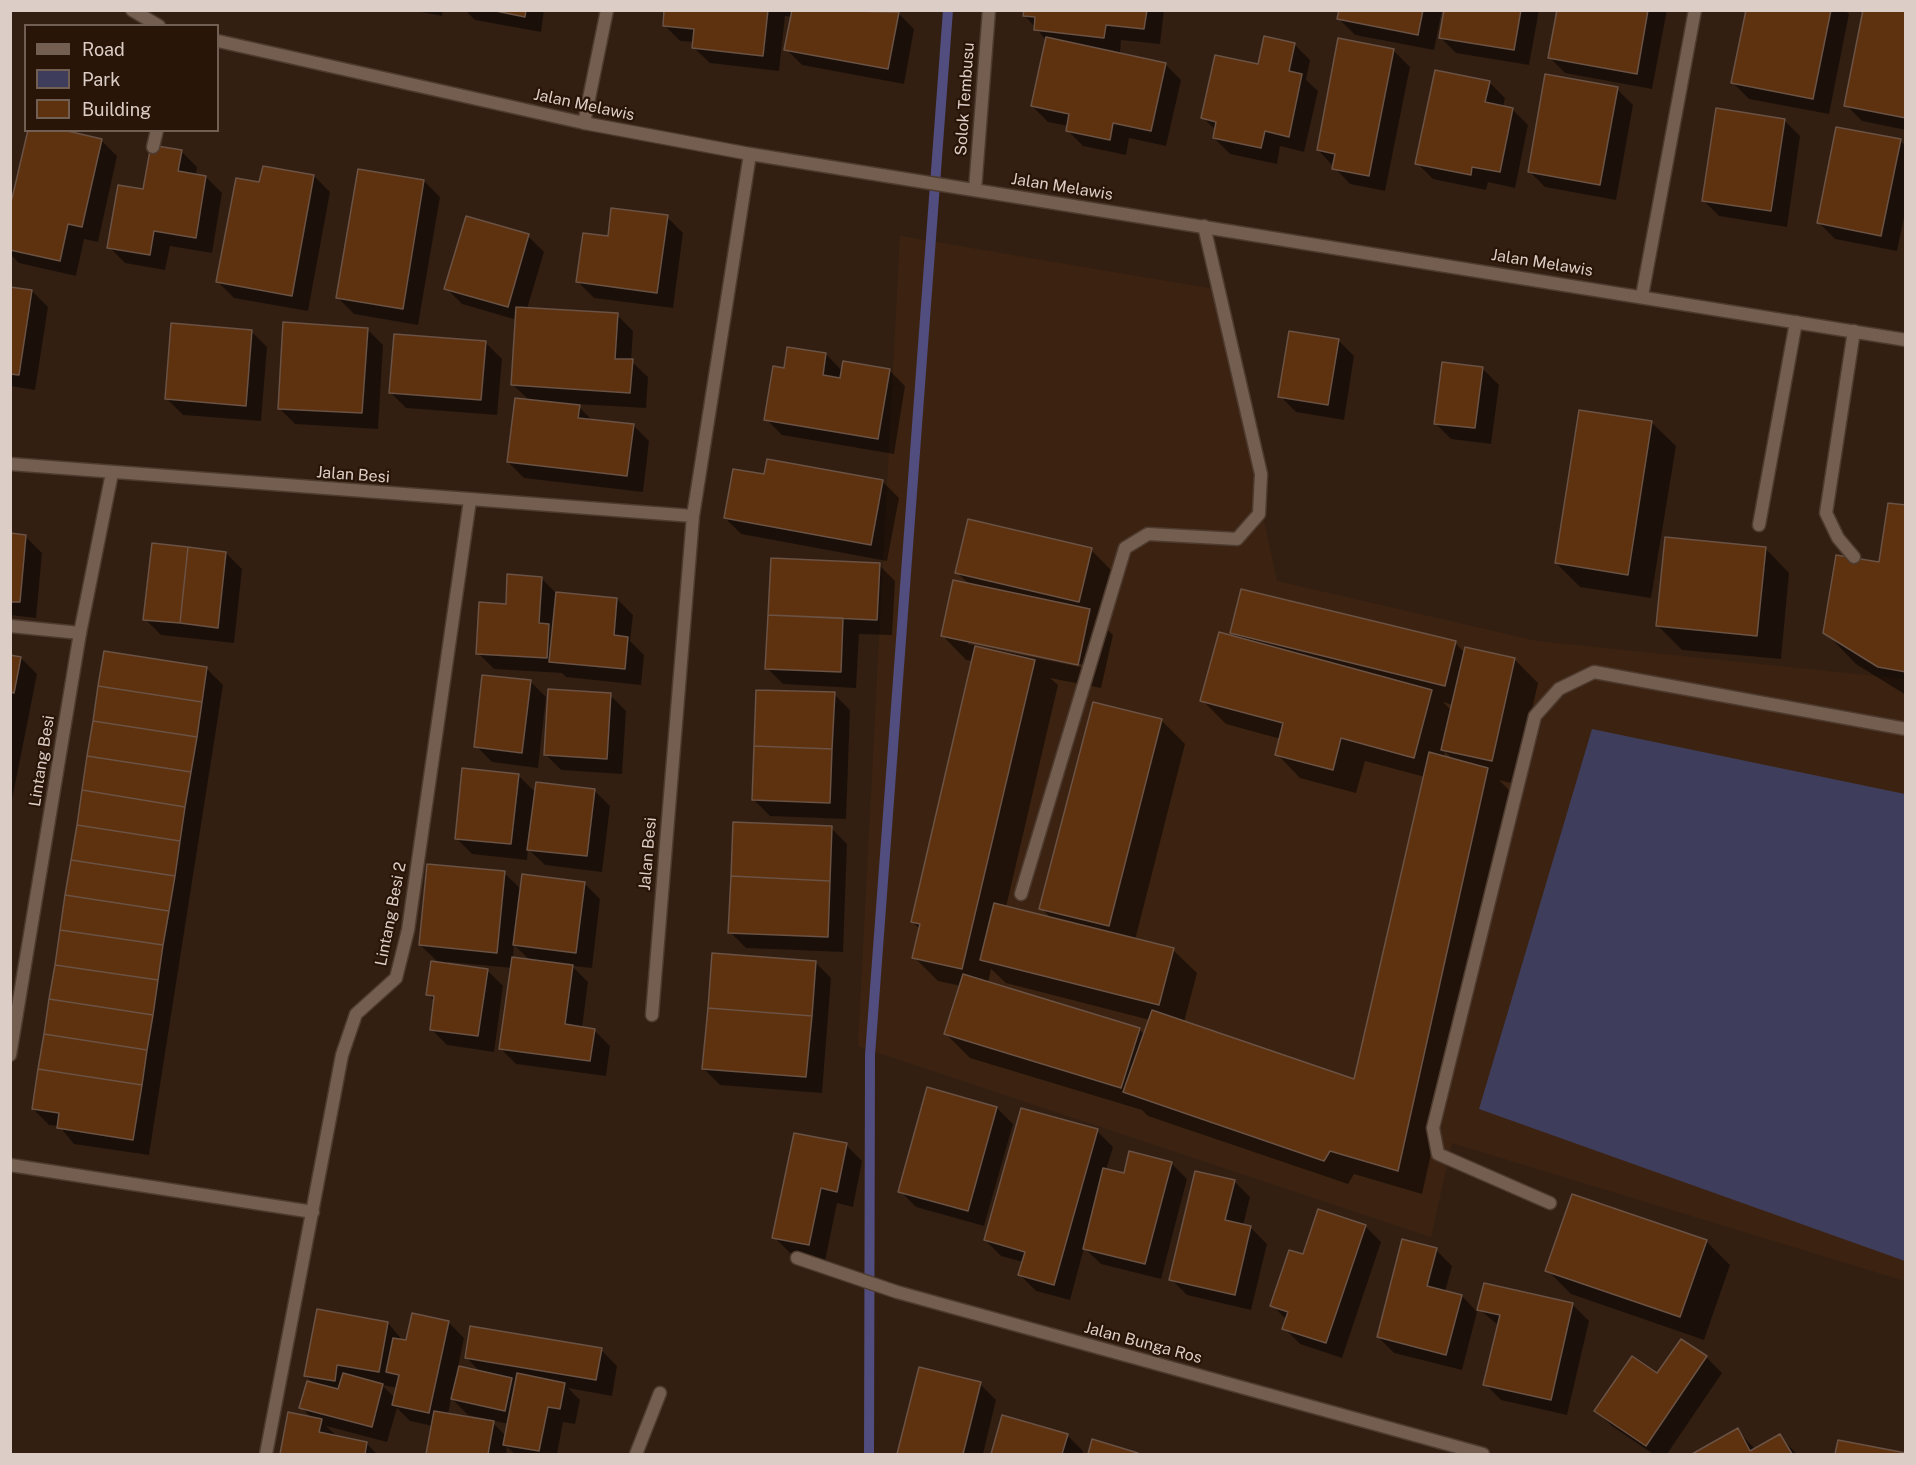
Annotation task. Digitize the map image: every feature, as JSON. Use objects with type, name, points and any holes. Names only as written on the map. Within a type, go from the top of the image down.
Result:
[{"type":"street","points":[[132,10],[156,24]]},
{"type":"street","points":[[584,123],[607,10]]},
{"type":"street","name":"Solok Tembusu","points":[[975,190],[988,10]]},
{"type":"street","points":[[1642,296],[1695,10]]},
{"type":"street","name":"Jalan Melawis","points":[[219,41],[584,123],[750,154],[1905,340]]},
{"type":"street","points":[[153,147],[157,132]]},
{"type":"street","name":"Jalan Besi","points":[[651,1015],[693,516],[750,154]]},
{"type":"street","points":[[1021,894],[1125,548],[1148,534],[1237,539],[1259,514],[1261,474],[1204,226]]},
{"type":"street","points":[[1759,525],[1796,322]]},
{"type":"street","points":[[1854,332],[1826,513],[1838,538],[1854,557]]},
{"type":"street","name":"Jalan Besi","points":[[10,464],[693,516]]},
{"type":"street","name":"Lintang Besi","points":[[10,1055],[80,633],[112,473]]},
{"type":"street","name":"Lintang Besi 2","points":[[266,1455],[342,1055],[356,1014],[396,978],[408,930],[470,500]]},
{"type":"street","points":[[10,626],[80,633]]},
{"type":"street","points":[[1550,1203],[1438,1154],[1433,1128],[1535,716],[1559,689],[1594,672],[1905,729]]},
{"type":"street","points":[[10,1165],[313,1212]]},
{"type":"street","name":"Jalan Bunga Ros","points":[[797,1258],[897,1292],[1483,1455]]},
{"type":"street","points":[[636,1455],[660,1393]]},
{"type":"shaded area","points":[[900,236],[1214,289],[1277,581],[1537,641],[1905,679],[1905,1281],[1452,1143],[1431,1237],[858,1046]]},
{"type":"green space","points":[[1592,729],[1905,794],[1905,1261],[1479,1109]]},
{"type":"building","points":[[491,10],[526,10],[525,17]]},
{"type":"building","points":[[664,10],[768,10],[763,56],[692,48],[694,29],[663,26]]},
{"type":"building","points":[[792,10],[899,12],[888,69],[784,50]]},
{"type":"building","points":[[1024,10],[1147,10],[1144,29],[1106,25],[1104,38],[1034,30],[1035,17],[1023,16]]},
{"type":"building","points":[[1339,10],[1423,10],[1418,35],[1337,19]]},
{"type":"building","points":[[1444,10],[1521,10],[1514,50],[1439,38]]},
{"type":"building","points":[[1557,10],[1648,10],[1637,74],[1548,58]]},
{"type":"building","points":[[1746,10],[1831,10],[1813,99],[1731,83]]},
{"type":"building","points":[[1863,10],[1906,10],[1906,118],[1844,106]]},
{"type":"building","points":[[1264,36],[1295,43],[1289,71],[1302,74],[1289,137],[1265,131],[1261,148],[1213,138],[1216,122],[1201,118],[1215,55],[1258,64]]},
{"type":"building","points":[[1046,37],[1166,63],[1151,131],[1113,123],[1110,140],[1066,131],[1069,114],[1031,106]]},
{"type":"building","points":[[1338,38],[1394,49],[1369,176],[1332,169],[1335,154],[1317,150]]},
{"type":"building","points":[[1435,70],[1490,81],[1485,102],[1513,108],[1500,172],[1472,167],[1471,175],[1415,164]]},
{"type":"building","points":[[1545,74],[1618,87],[1600,185],[1528,172]]},
{"type":"building","points":[[1716,108],[1785,119],[1771,211],[1702,201]]},
{"type":"building","points":[[1836,127],[1901,139],[1881,236],[1817,223]]},
{"type":"building","points":[[28,132],[72,132],[102,139],[82,227],[68,224],[60,261],[10,250],[10,207]]},
{"type":"building","points":[[151,145],[182,150],[178,171],[206,176],[196,238],[154,231],[150,255],[107,248],[118,185],[143,189]]},
{"type":"building","points":[[263,166],[314,175],[292,296],[216,282],[236,178],[259,182]]},
{"type":"building","points":[[358,169],[424,180],[403,309],[336,298]]},
{"type":"building","points":[[611,208],[668,215],[657,293],[576,282],[583,233],[608,236]]},
{"type":"building","points":[[466,216],[529,234],[508,307],[444,289]]},
{"type":"building","points":[[10,287],[32,290],[19,375],[10,374]]},
{"type":"building","points":[[516,307],[618,313],[615,359],[633,359],[630,393],[511,385]]},
{"type":"building","points":[[283,322],[368,328],[362,413],[278,409]]},
{"type":"building","points":[[171,323],[252,330],[246,406],[165,399]]},
{"type":"building","points":[[1289,331],[1339,339],[1328,405],[1278,397]]},
{"type":"building","points":[[394,334],[486,341],[481,400],[389,393]]},
{"type":"building","points":[[787,347],[826,353],[823,375],[840,378],[843,361],[890,369],[878,439],[764,420],[773,366],[784,368]]},
{"type":"building","points":[[1442,362],[1483,367],[1475,428],[1434,424]]},
{"type":"building","points":[[515,398],[580,405],[578,418],[634,424],[627,476],[507,462]]},
{"type":"building","points":[[1579,410],[1652,421],[1628,575],[1555,563]]},
{"type":"building","points":[[767,459],[883,480],[871,545],[724,518],[733,469],[764,474]]},
{"type":"building","points":[[1888,503],[1906,505],[1906,672],[1878,667],[1823,633],[1836,555],[1879,562]]},
{"type":"building","points":[[968,519],[1092,548],[1079,602],[955,573]]},
{"type":"building","points":[[10,533],[26,535],[20,602],[10,602]]},
{"type":"building","points":[[1665,537],[1766,547],[1757,636],[1656,626]]},
{"type":"building","points":[[152,543],[188,547],[180,623],[143,620]]},
{"type":"building","points":[[188,547],[226,552],[218,628],[180,623]]},
{"type":"building","points":[[771,558],[880,563],[877,620],[768,615]]},
{"type":"building","points":[[507,574],[542,577],[539,623],[549,624],[547,658],[476,654],[479,602],[506,604]]},
{"type":"building","points":[[953,580],[1090,609],[1078,665],[941,636]]},
{"type":"building","points":[[1241,589],[1456,641],[1445,686],[1230,633]]},
{"type":"building","points":[[556,592],[617,598],[614,635],[628,637],[625,669],[549,662]]},
{"type":"building","points":[[768,615],[843,618],[841,672],[765,669]]},
{"type":"building","points":[[1219,632],[1432,690],[1414,758],[1341,738],[1333,770],[1275,755],[1283,723],[1200,701]]},
{"type":"building","points":[[975,646],[1035,660],[962,969],[912,958],[920,924],[911,922]]},
{"type":"building","points":[[1465,647],[1515,658],[1492,761],[1441,750]]},
{"type":"building","points":[[104,651],[207,667],[202,702],[98,686]]},
{"type":"building","points":[[10,655],[21,657],[14,693],[10,692]]},
{"type":"building","points":[[482,675],[531,680],[522,753],[474,747]]},
{"type":"building","points":[[98,686],[202,702],[197,737],[93,721]]},
{"type":"building","points":[[548,689],[611,693],[607,759],[544,755]]},
{"type":"building","points":[[756,690],[835,692],[832,749],[754,746]]},
{"type":"building","points":[[1093,702],[1162,719],[1109,926],[1039,909]]},
{"type":"building","points":[[93,721],[197,737],[191,772],[87,756]]},
{"type":"building","points":[[754,746],[832,749],[830,803],[752,800]]},
{"type":"building","points":[[1429,752],[1488,768],[1398,1171],[1330,1151],[1324,1161],[1123,1092],[1152,1010],[1354,1079]]},
{"type":"building","points":[[87,756],[191,772],[185,807],[82,790]]},
{"type":"building","points":[[462,768],[519,774],[511,844],[455,839]]},
{"type":"building","points":[[536,782],[595,789],[587,856],[527,850]]},
{"type":"building","points":[[82,790],[185,807],[180,841],[77,825]]},
{"type":"building","points":[[733,822],[832,826],[830,881],[731,876]]},
{"type":"building","points":[[77,825],[180,841],[175,876],[71,860]]},
{"type":"building","points":[[71,860],[175,876],[169,911],[65,895]]},
{"type":"building","points":[[427,864],[505,871],[497,953],[419,945]]},
{"type":"building","points":[[522,874],[585,882],[576,953],[513,945]]},
{"type":"building","points":[[731,876],[830,881],[828,937],[728,933]]},
{"type":"building","points":[[65,895],[169,911],[163,945],[60,930]]},
{"type":"building","points":[[994,903],[1174,948],[1159,1005],[980,960]]},
{"type":"building","points":[[60,930],[163,945],[158,980],[55,965]]},
{"type":"building","points":[[712,953],[816,961],[812,1016],[708,1008]]},
{"type":"building","points":[[512,957],[573,965],[565,1024],[595,1029],[590,1061],[499,1049]]},
{"type":"building","points":[[431,961],[488,969],[478,1036],[430,1030],[434,996],[426,995]]},
{"type":"building","points":[[55,965],[158,980],[153,1015],[49,999]]},
{"type":"building","points":[[963,974],[1140,1028],[1121,1088],[944,1034]]},
{"type":"building","points":[[49,999],[153,1015],[147,1050],[44,1034]]},
{"type":"building","points":[[708,1008],[812,1016],[806,1077],[702,1069]]},
{"type":"building","points":[[44,1034],[147,1050],[142,1085],[38,1069]]},
{"type":"building","points":[[38,1069],[142,1085],[133,1140],[57,1128],[59,1113],[32,1109]]},
{"type":"building","points":[[927,1087],[997,1107],[968,1211],[898,1192]]},
{"type":"building","points":[[1021,1108],[1098,1129],[1054,1285],[1018,1275],[1025,1252],[984,1240]]},
{"type":"building","points":[[794,1133],[847,1143],[837,1192],[821,1188],[809,1245],[772,1238]]},
{"type":"building","points":[[1129,1151],[1172,1162],[1145,1264],[1083,1249],[1103,1168],[1124,1173]]},
{"type":"building","points":[[1195,1171],[1235,1180],[1225,1220],[1251,1226],[1235,1295],[1169,1280]]},
{"type":"building","points":[[1572,1194],[1707,1240],[1680,1317],[1545,1271]]},
{"type":"building","points":[[1318,1209],[1366,1225],[1326,1343],[1282,1329],[1288,1312],[1270,1306],[1289,1250],[1303,1254]]},
{"type":"building","points":[[1402,1239],[1437,1248],[1427,1286],[1462,1295],[1446,1355],[1377,1337]]},
{"type":"building","points":[[1484,1283],[1573,1303],[1551,1400],[1483,1385],[1500,1315],[1477,1310]]},
{"type":"building","points":[[317,1309],[388,1322],[379,1372],[337,1365],[335,1381],[304,1376]]},
{"type":"building","points":[[412,1313],[449,1321],[429,1413],[392,1405],[399,1375],[386,1372],[393,1338],[406,1340]]},
{"type":"building","points":[[470,1326],[602,1348],[596,1380],[465,1358]]},
{"type":"building","points":[[1681,1339],[1707,1356],[1646,1446],[1594,1411],[1632,1356],[1657,1373]]},
{"type":"building","points":[[459,1366],[512,1378],[505,1411],[451,1399]]},
{"type":"building","points":[[919,1367],[981,1382],[963,1454],[897,1454]]},
{"type":"building","points":[[343,1373],[383,1384],[372,1427],[299,1408],[307,1381],[338,1389]]},
{"type":"building","points":[[517,1373],[565,1383],[560,1409],[548,1407],[539,1451],[503,1445]]},
{"type":"building","points":[[434,1411],[494,1421],[488,1454],[426,1454]]},
{"type":"building","points":[[288,1412],[322,1419],[319,1432],[367,1442],[365,1454],[280,1454]]},
{"type":"building","points":[[1002,1415],[1068,1434],[1062,1454],[991,1454]]},
{"type":"building","points":[[1738,1428],[1750,1451],[1780,1434],[1792,1454],[1692,1454]]},
{"type":"building","points":[[1092,1439],[1138,1453],[1138,1454],[1088,1454]]},
{"type":"building","points":[[1838,1440],[1906,1453],[1906,1454],[1835,1454]]},
{"type":"waterway","points":[[869,1454],[870,1055],[948,10]]}]
